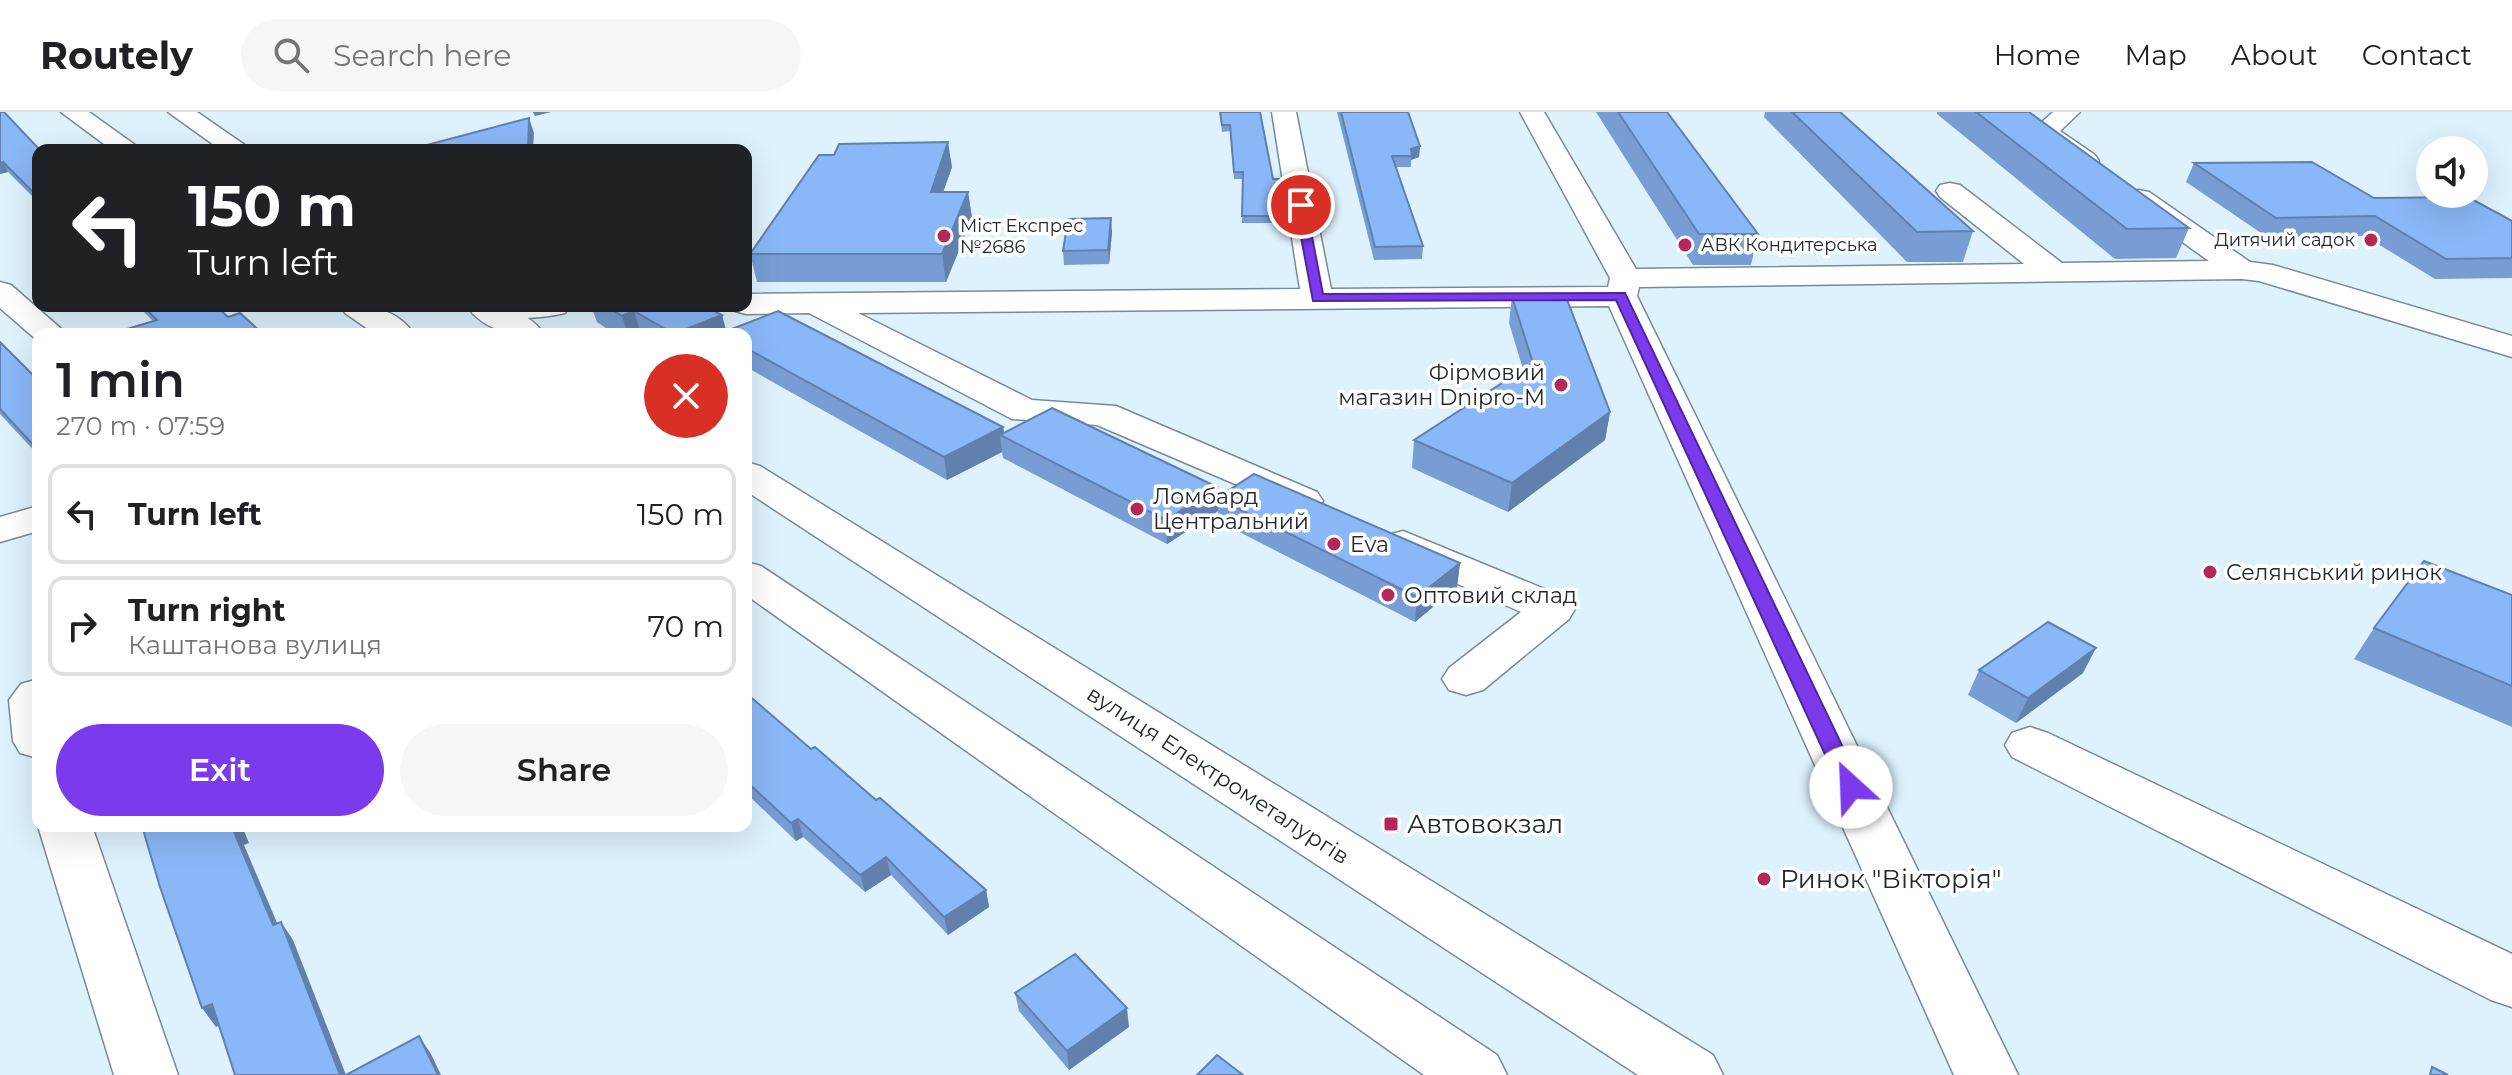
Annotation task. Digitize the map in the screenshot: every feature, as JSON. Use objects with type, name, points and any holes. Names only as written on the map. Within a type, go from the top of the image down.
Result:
[{"type":"street","points":[[73,112],[120,144]]},
{"type":"street","points":[[180,112],[230,144]]},
{"type":"street","points":[[1284,112],[1317,298]]},
{"type":"street","points":[[1532,112],[1624,287],[1986,1075]]},
{"type":"street","points":[[2068,112],[2044,132],[2242,270]]},
{"type":"street","points":[[1950,191],[2054,272]]},
{"type":"street","points":[[752,304],[1317,298],[2054,272],[2242,270],[2262,272],[2512,347]]},
{"type":"street","points":[[0,292],[43,328]]},
{"type":"street","points":[[814,303],[1025,411],[1103,414],[1553,609],[1466,679]]},
{"type":"street","points":[[365,312],[388,328]]},
{"type":"street","points":[[493,312],[518,328]]},
{"type":"street","name":"вулиця Електрометалургів","points":[[752,478],[1691,1075]]},
{"type":"street","points":[[0,530],[32,520]]},
{"type":"street","points":[[752,579],[1475,1075]]},
{"type":"street","points":[[2030,745],[2512,982]]},
{"type":"street","points":[[67,832],[146,1075]]},
{"type":"building","points":[[0,112],[4,112],[34,144],[32,191],[3,162],[0,163]]},
{"type":"building","points":[[1220,112],[1260,112],[1273,179],[1281,179],[1283,216],[1242,216],[1243,172],[1234,172],[1230,125],[1222,125]]},
{"type":"building","points":[[1341,112],[1408,112],[1420,146],[1411,149],[1412,156],[1392,156],[1423,246],[1375,247]]},
{"type":"building","points":[[1618,112],[1667,112],[1758,234],[1699,234]]},
{"type":"building","points":[[1792,112],[1840,112],[1973,231],[1917,232]]},
{"type":"building","points":[[1976,112],[2029,112],[2189,228],[2127,229]]},
{"type":"building","points":[[529,118],[528,144],[431,144]]},
{"type":"building","points":[[948,142],[931,192],[968,192],[942,254],[752,254],[819,155],[834,155],[839,144]]},
{"type":"building","points":[[2312,162],[2374,198],[2416,198],[2416,208],[2488,208],[2512,221],[2512,258],[2446,259],[2375,216],[2276,218],[2194,163]]},
{"type":"building","points":[[1111,218],[1108,250],[1063,251],[1068,219]]},
{"type":"building","points":[[1512,297],[1566,297],[1610,412],[1512,483],[1414,440],[1533,363]]},
{"type":"building","points":[[778,311],[1003,427],[944,457],[752,351],[752,328],[734,328]]},
{"type":"building","points":[[149,312],[223,312],[228,317],[240,313],[256,328],[130,328],[157,320]]},
{"type":"building","points":[[636,312],[716,312],[722,315],[689,328],[664,328]]},
{"type":"building","points":[[0,342],[32,374],[32,444],[0,409]]},
{"type":"building","points":[[1052,408],[1217,487],[1166,520],[1000,435]]},
{"type":"building","points":[[1254,474],[1460,563],[1417,597],[1217,498]]},
{"type":"building","points":[[2424,561],[2512,595],[2512,686],[2374,628]]},
{"type":"building","points":[[2048,622],[2096,648],[2028,698],[1979,670]]},
{"type":"building","points":[[752,698],[876,800],[880,798],[986,890],[944,917],[886,857],[860,875],[798,819],[791,823],[752,787]]},
{"type":"building","points":[[144,832],[234,832],[273,925],[281,922],[340,1075],[235,1075],[212,1004],[202,1008]]},
{"type":"building","points":[[1075,954],[1127,1008],[1067,1051],[1015,993]]},
{"type":"building","points":[[419,1036],[438,1075],[346,1075]]},
{"type":"building","points":[[1217,1055],[1243,1075],[1197,1075]]},
{"type":"building","points":[[2432,1067],[2448,1075],[2430,1075]]},
{"type":"place","name":"Міст Експрес №2686","points":[[944,236]]},
{"type":"place","name":"Дитячий садок","points":[[2371,240]]},
{"type":"place","name":"АВК Кондитерська","points":[[1685,245]]},
{"type":"place","name":"Фірмовий магазин Dnipro-M","points":[[1561,385]]},
{"type":"place","name":"Ломбард Центральний","points":[[1137,509]]},
{"type":"place","name":"Eva","points":[[1334,544]]},
{"type":"place","name":"Селянський ринок","points":[[2210,572]]},
{"type":"place","name":"Оптовий склад","points":[[1388,595]]},
{"type":"place","name":"Автовокзал","points":[[1391,824]]},
{"type":"place","name":"Ринок \"Вікторія\"","points":[[1764,879]]},
{"type":"route","points":[[1301,205],[1317,298],[1621,296],[1851,787]]}]
